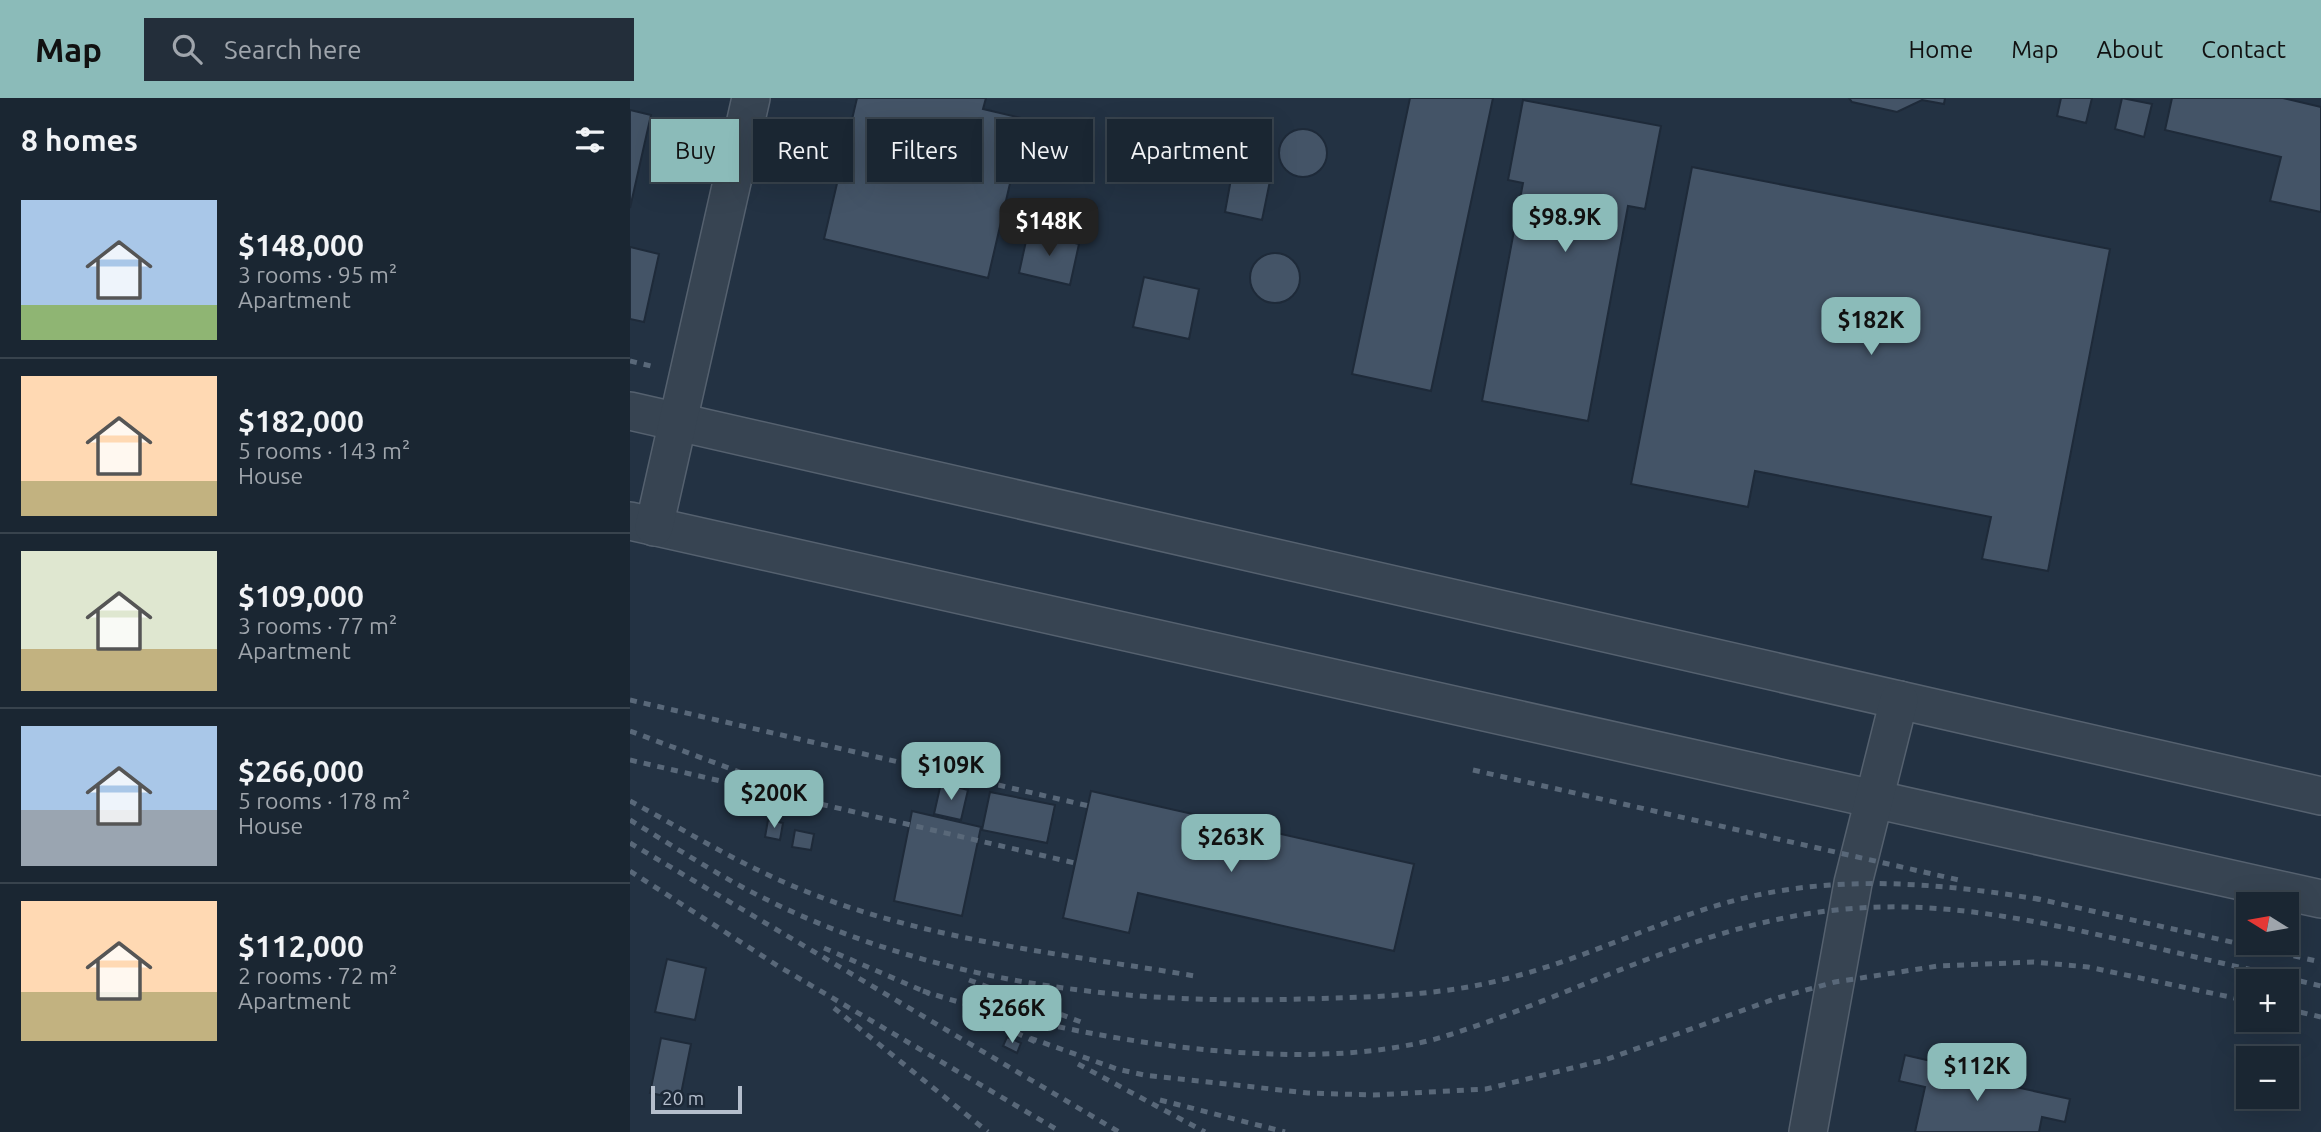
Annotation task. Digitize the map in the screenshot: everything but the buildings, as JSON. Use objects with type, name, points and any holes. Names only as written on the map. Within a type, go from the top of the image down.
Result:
[{"type":"lane","points":[[751,98],[677,422],[642,524],[2321,899]]},
{"type":"lane","points":[[630,411],[2321,796]]},
{"type":"lane","points":[[1808,1132],[1853,883],[1877,798],[1899,700]]},
{"type":"railway","points":[[630,361],[651,366]]},
{"type":"railway","points":[[630,700],[1089,806]]},
{"type":"railway","points":[[630,731],[774,785]]},
{"type":"railway","points":[[630,760],[1075,863]]},
{"type":"railway","points":[[1473,770],[1959,880]]},
{"type":"railway","points":[[630,801],[760,871],[852,908],[948,934],[997,944],[1195,976]]},
{"type":"railway","points":[[630,820],[744,888],[810,919],[877,945],[945,965],[1015,980],[1086,991],[1157,997],[1229,1000],[1329,998],[1411,994],[1466,987],[1546,967],[1722,904],[1801,888],[1841,884],[1922,885],[2043,900]]},
{"type":"railway","points":[[630,843],[1119,1132]]},
{"type":"railway","points":[[630,871],[778,966],[1061,1132]]},
{"type":"railway","points":[[2034,898],[2321,962]]},
{"type":"railway","points":[[923,991],[1044,1024],[1113,1037],[1185,1048],[1326,1054],[1391,1048],[1449,1035],[1692,943],[1741,928],[1793,916],[1882,907],[1954,910],[2025,920],[2321,986]]},
{"type":"railway","points":[[824,948],[930,994]]},
{"type":"railway","points":[[1030,1038],[1117,1069],[1144,1075],[1308,1093],[1373,1095],[1486,1089],[1605,1060],[1777,998],[1835,982],[1938,966],[2034,962],[2088,967],[2236,998]]},
{"type":"railway","points":[[969,980],[1081,1022]]},
{"type":"railway","points":[[834,1008],[988,1132]]},
{"type":"railway","points":[[2299,1012],[2321,1017]]},
{"type":"railway","points":[[978,1015],[1038,1043]]},
{"type":"railway","points":[[1078,1064],[1205,1132]]},
{"type":"railway","points":[[1160,1100],[1285,1132]]}]
